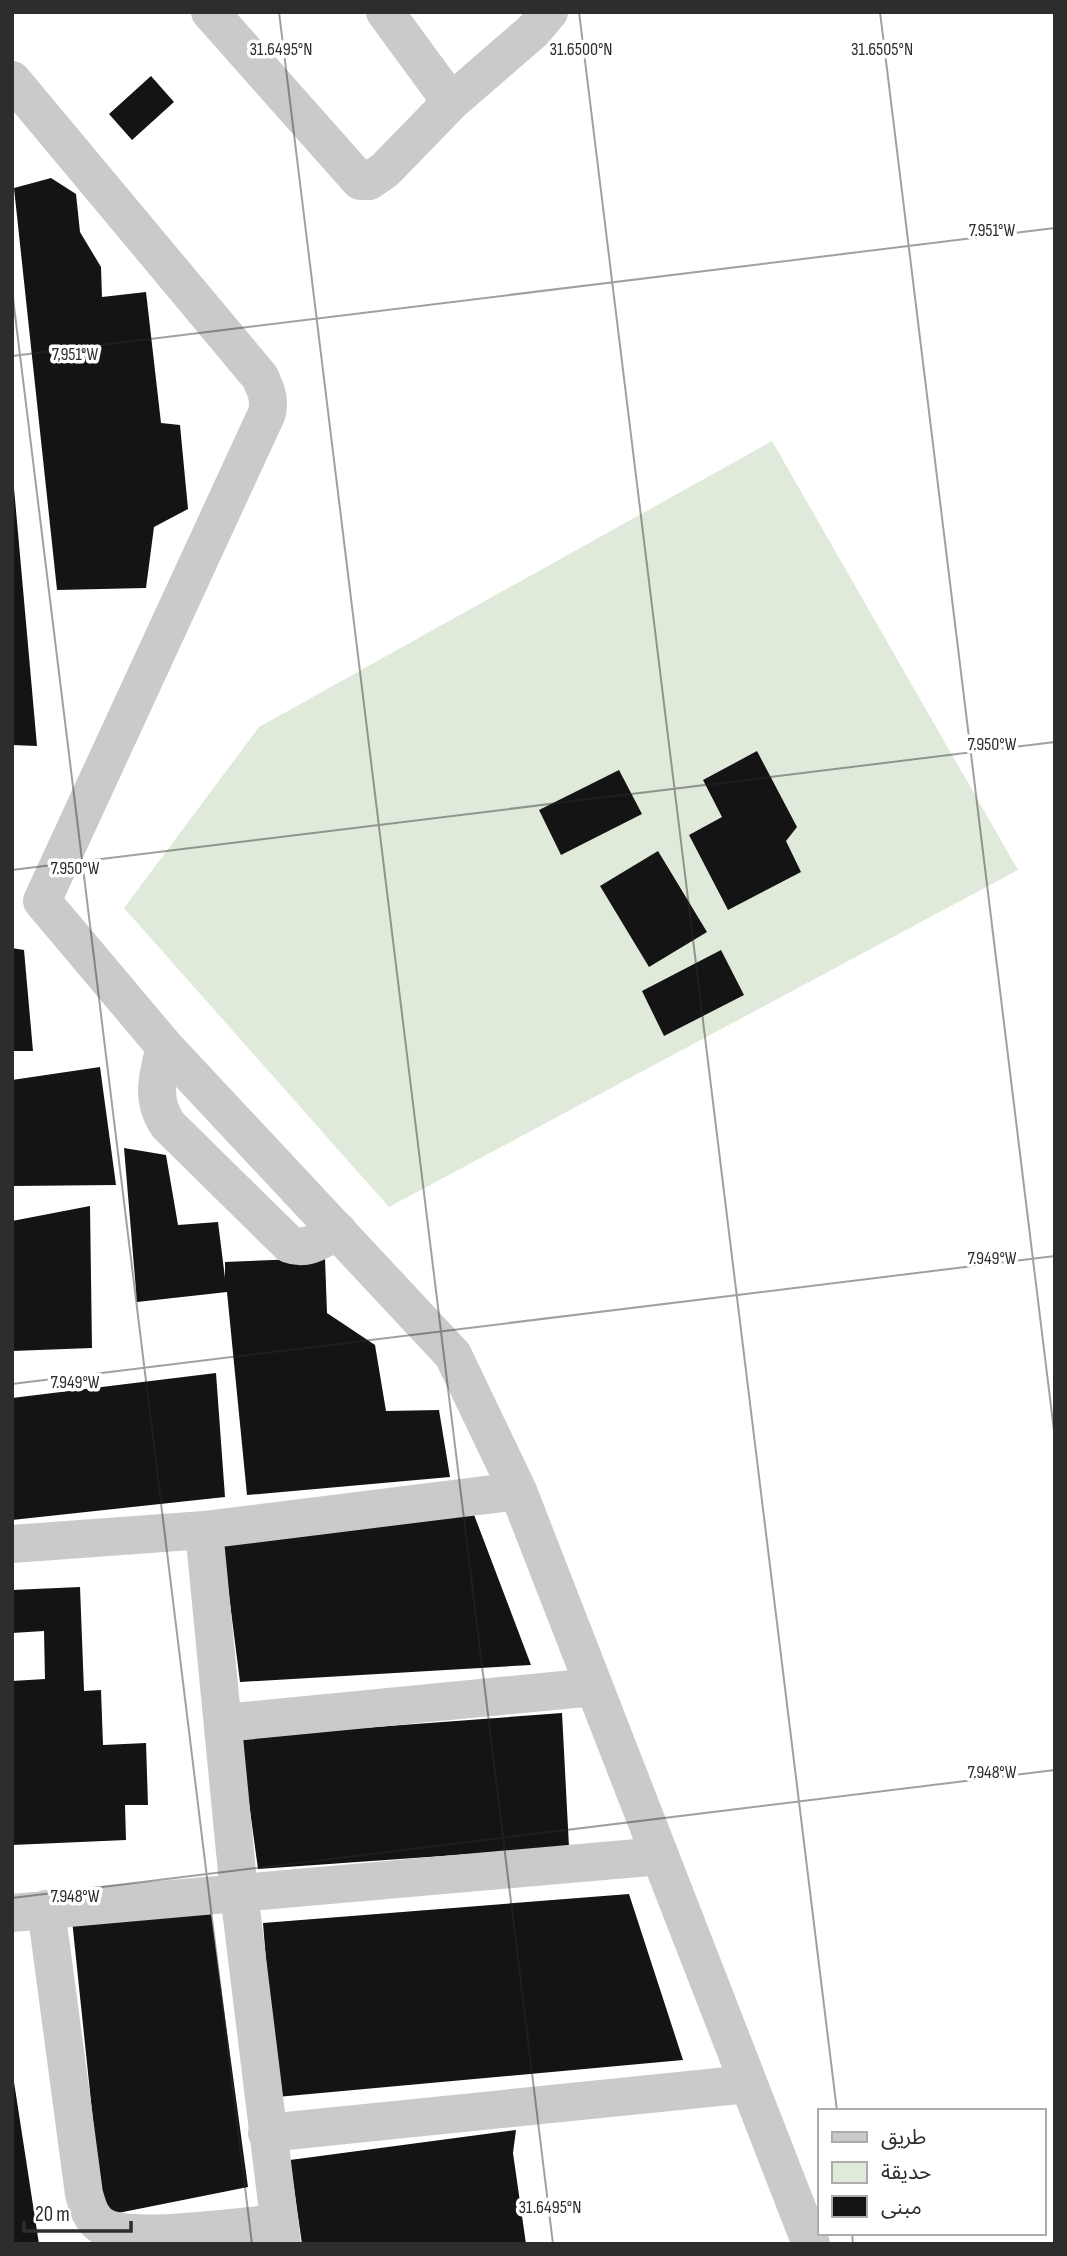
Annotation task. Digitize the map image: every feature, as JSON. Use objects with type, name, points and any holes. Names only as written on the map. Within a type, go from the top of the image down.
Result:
[{"type":"street","points":[[210,12],[360,181],[369,181],[385,170],[451,102],[533,31],[549,12]]},
{"type":"street","points":[[385,12],[451,102]]},
{"type":"street","points":[[12,80],[260,377],[269,404],[267,413],[27,903],[453,1355],[518,1492],[811,2244]]},
{"type":"street","points":[[165,1047],[155,1088],[160,1114],[168,1125],[289,1244],[298,1247],[310,1245],[338,1231]]},
{"type":"street","points":[[12,1544],[204,1530],[518,1492]]},
{"type":"street","points":[[204,1530],[239,1893],[280,2233],[141,2235],[102,2226],[90,2215],[84,2194],[29,1911],[239,1893],[660,1856]]},
{"type":"street","points":[[222,1723],[594,1687]]},
{"type":"street","points":[[267,2133],[748,2084]]},
{"type":"green space","points":[[772,441],[1018,870],[389,1207],[124,908],[259,727]]},
{"type":"building","points":[[151,76],[174,102],[132,140],[109,114]]},
{"type":"building","points":[[51,178],[76,194],[80,232],[101,267],[102,297],[146,292],[161,423],[180,425],[188,509],[154,527],[146,588],[57,590],[14,188]]},
{"type":"building","points":[[14,488],[37,746],[12,745]]},
{"type":"building","points":[[757,751],[797,827],[786,841],[801,872],[728,910],[689,835],[722,817],[703,780]]},
{"type":"building","points":[[619,770],[642,814],[561,855],[539,810]]},
{"type":"building","points":[[658,851],[707,932],[649,967],[600,886]]},
{"type":"building","points":[[12,948],[24,950],[33,1051],[12,1051]]},
{"type":"building","points":[[721,950],[744,995],[664,1036],[642,991]]},
{"type":"building","points":[[100,1067],[116,1185],[12,1186],[12,1080]]},
{"type":"building","points":[[124,1148],[166,1155],[178,1225],[218,1222],[225,1278],[225,1262],[325,1258],[327,1313],[375,1345],[386,1411],[439,1410],[450,1477],[247,1495],[227,1292],[137,1302]]},
{"type":"building","points":[[90,1206],[92,1348],[12,1351],[12,1221]]},
{"type":"building","points":[[216,1373],[225,1497],[12,1520],[12,1398]]},
{"type":"building","points":[[473,1512],[531,1665],[240,1682],[222,1540]]},
{"type":"building","points":[[80,1587],[84,1691],[101,1690],[103,1745],[146,1743],[148,1805],[125,1805],[126,1840],[12,1845],[12,1681],[45,1679],[44,1631],[12,1633],[12,1590]]},
{"type":"building","points":[[562,1713],[569,1847],[258,1869],[240,1737]]},
{"type":"building","points":[[629,1894],[683,2060],[277,2097],[263,1923]]},
{"type":"building","points":[[210,1907],[248,2187],[103,2216],[72,1920]]},
{"type":"building","points":[[14,2082],[39,2244],[12,2244]]},
{"type":"building","points":[[516,2130],[513,2153],[526,2244],[302,2244],[290,2160]]}]
